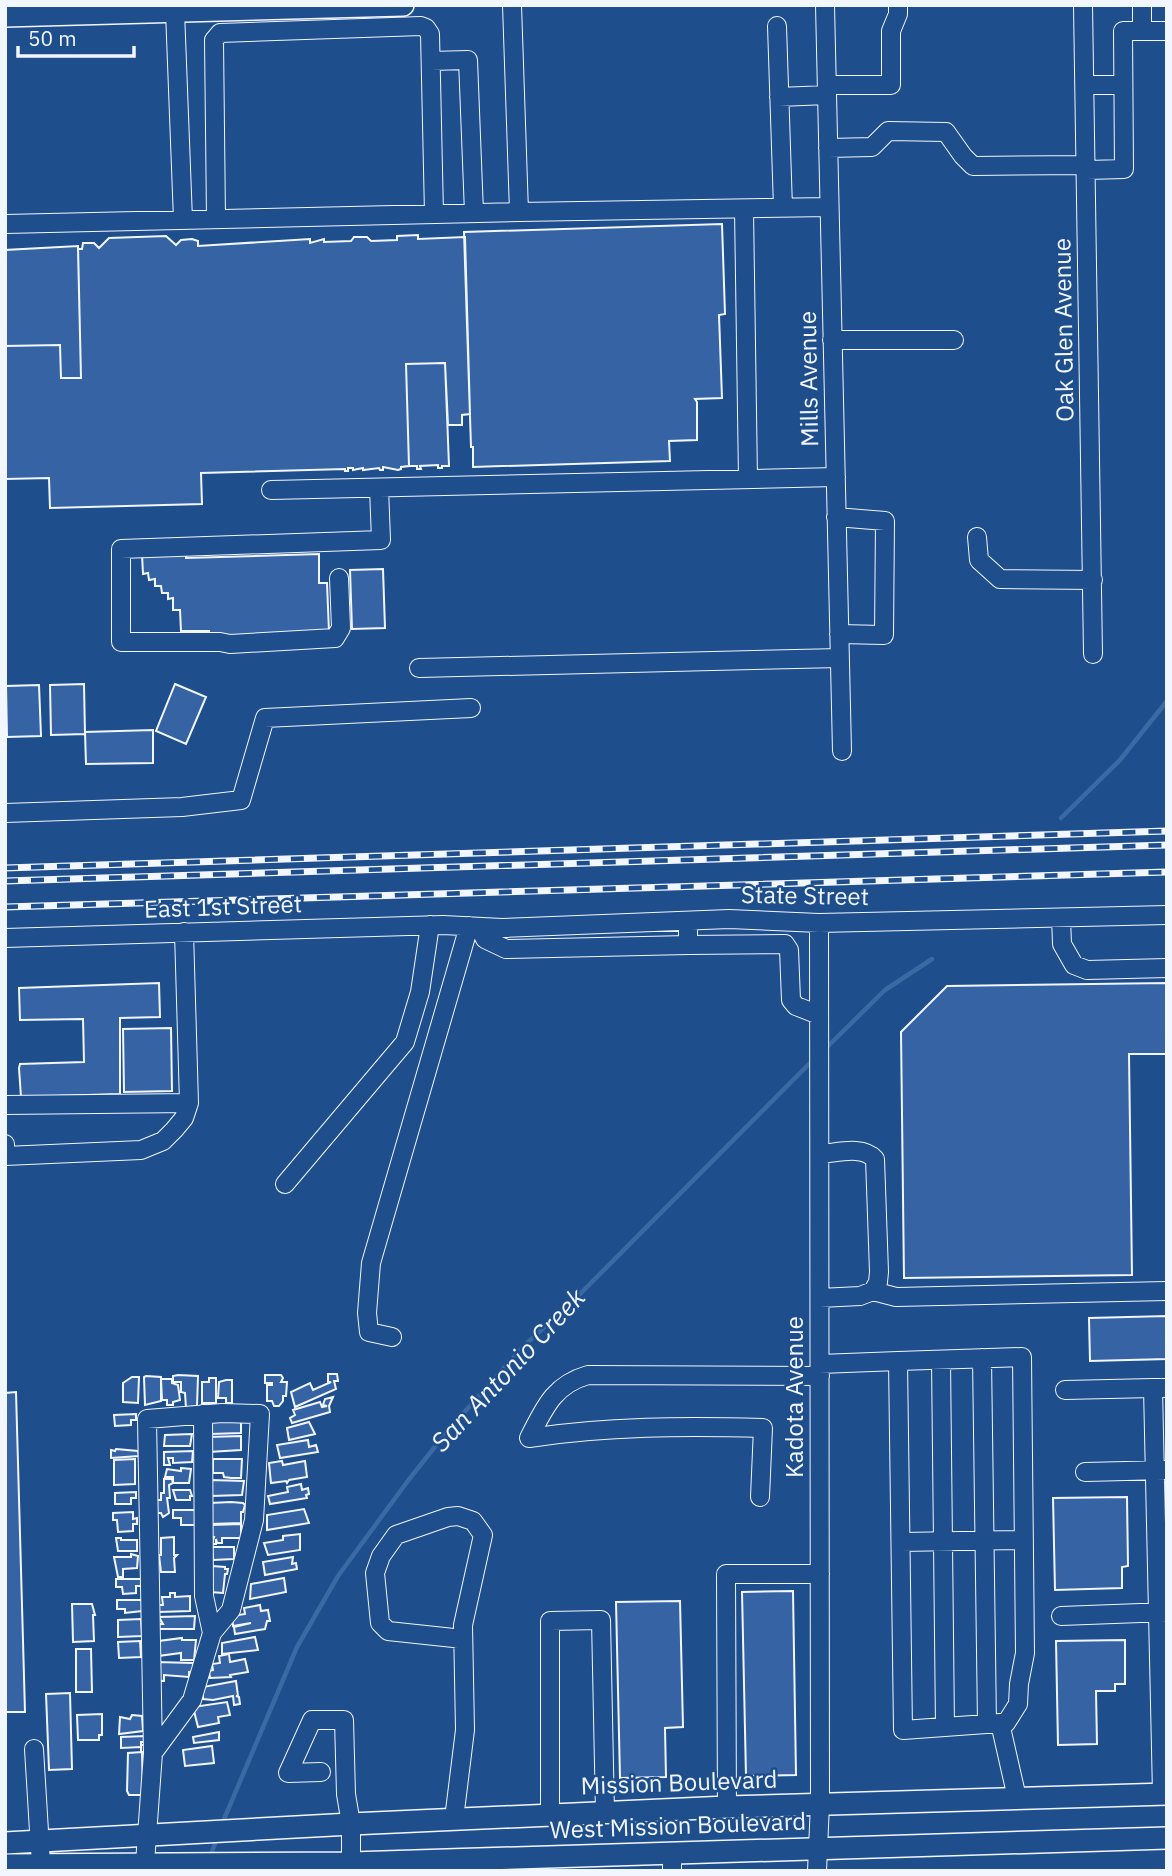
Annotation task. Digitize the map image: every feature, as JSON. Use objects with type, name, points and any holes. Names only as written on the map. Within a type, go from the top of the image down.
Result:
[{"type":"main road","points":[[5,16],[403,5]]},
{"type":"main road","name":"Mission Boulevard","points":[[5,1843],[727,1807],[1165,1794]]},
{"type":"main road","name":"West Mission Boulevard","points":[[5,1865],[225,1864],[351,1867],[672,1861],[817,1848],[1167,1838]]},
{"type":"street","points":[[512,5],[519,212]]},
{"type":"street","name":"Mills Avenue","points":[[825,5],[842,751]]},
{"type":"street","points":[[779,97],[891,85],[891,31],[898,5]]},
{"type":"street","name":"Oak Glen Avenue","points":[[1083,5],[1093,654]]},
{"type":"street","points":[[1142,5],[1142,31]]},
{"type":"street","points":[[175,11],[183,220]]},
{"type":"street","points":[[216,219],[216,36],[220,33],[421,26],[430,34],[434,214]]},
{"type":"street","points":[[777,26],[783,208]]},
{"type":"street","points":[[828,148],[872,147],[888,131],[946,132],[963,156],[974,166],[1124,169],[1123,31],[1167,31]]},
{"type":"street","points":[[431,61],[468,60],[474,214]]},
{"type":"street","points":[[1085,85],[1123,85]]},
{"type":"street","points":[[5,224],[829,207]]},
{"type":"street","points":[[744,209],[748,479]]},
{"type":"street","points":[[832,340],[954,340]]},
{"type":"street","points":[[271,490],[835,477]]},
{"type":"street","points":[[339,578],[341,628],[335,638],[230,644],[121,642],[121,549],[381,540],[379,488]]},
{"type":"street","points":[[836,517],[885,522],[884,635],[839,634]]},
{"type":"street","points":[[977,537],[979,561],[1000,579],[1093,580]]},
{"type":"street","points":[[419,668],[839,658]]},
{"type":"street","points":[[5,813],[182,807],[241,800],[265,718],[471,708]]},
{"type":"street","name":"State Street","points":[[436,925],[550,926],[729,919],[819,923],[1167,915]]},
{"type":"street","points":[[1061,918],[1062,944],[1074,965],[1087,970],[1167,968]]},
{"type":"street","points":[[688,920],[688,945]]},
{"type":"street","name":"Kadota Avenue","points":[[817,1871],[820,1804],[819,923]]},
{"type":"street","points":[[597,924],[598,948]]},
{"type":"street","points":[[285,1184],[405,1042],[436,925]]},
{"type":"street","name":"East 1st Street","points":[[5,938],[436,925]]},
{"type":"street","points":[[474,926],[485,939],[506,949],[785,944],[789,950],[791,1000],[796,1006],[819,1015]]},
{"type":"street","points":[[392,1337],[369,1332],[367,1314],[371,1263],[474,926]]},
{"type":"street","points":[[550,926],[550,948]]},
{"type":"street","points":[[5,1144],[5,1156],[141,1150],[163,1141],[174,1130],[184,1118],[189,1103],[184,932]]},
{"type":"street","points":[[5,1105],[189,1103]]},
{"type":"street","points":[[820,1154],[860,1151],[869,1153],[875,1159],[879,1272],[873,1291]]},
{"type":"street","points":[[820,1298],[860,1296],[873,1291],[896,1297],[909,1297],[1167,1291]]},
{"type":"street","points":[[760,1497],[763,1428],[688,1426],[599,1429],[530,1438],[547,1403],[574,1379],[588,1375],[820,1370],[898,1362],[1022,1357],[1026,1653],[1019,1684],[1018,1704],[1006,1723],[903,1730],[898,1362]]},
{"type":"street","points":[[982,1358],[985,1540],[994,1724],[1017,1798]]},
{"type":"street","points":[[941,1360],[946,1727]]},
{"type":"street","points":[[1065,1390],[1160,1388],[1165,1794]]},
{"type":"street","points":[[203,1414],[204,1596],[212,1633]]},
{"type":"street","points":[[145,1864],[153,1753],[147,1419],[203,1414],[260,1414],[254,1520],[231,1610],[212,1633],[192,1700],[153,1753]]},
{"type":"street","points":[[1085,1472],[1161,1470]]},
{"type":"street","points":[[454,1819],[465,1730],[463,1625],[483,1535],[480,1528],[465,1517],[448,1517],[396,1535],[380,1556],[374,1573],[380,1623],[388,1631],[463,1639]]},
{"type":"street","points":[[901,1542],[1024,1540]]},
{"type":"street","points":[[727,1807],[726,1574],[820,1574]]},
{"type":"street","points":[[1061,1616],[1163,1612]]},
{"type":"street","points":[[550,1815],[550,1621],[601,1620],[605,1813]]},
{"type":"street","points":[[321,1772],[288,1773],[312,1720],[344,1720],[351,1867]]},
{"type":"street","points":[[34,1749],[41,1864]]},
{"type":"building","points":[[722,224],[725,314],[719,315],[722,398],[695,399],[697,440],[669,441],[670,461],[473,467],[464,232]]},
{"type":"building","points":[[418,235],[418,239],[465,237],[470,414],[462,415],[462,425],[448,425],[445,363],[406,364],[409,466],[398,470],[383,467],[383,470],[348,468],[348,471],[201,473],[202,504],[50,508],[49,478],[5,479],[5,346],[60,345],[61,378],[81,378],[78,249],[82,249],[83,243],[94,243],[99,248],[109,238],[166,236],[176,245],[181,240],[192,239],[198,241],[198,246],[310,239],[310,243],[324,239],[324,242],[351,241],[354,237],[367,237],[371,241],[397,240],[397,236]]},
{"type":"building","points":[[78,246],[81,378],[61,378],[60,345],[5,346],[5,250]]},
{"type":"building","points":[[445,363],[449,466],[420,466],[421,469],[417,469],[417,466],[409,466],[406,364]]},
{"type":"building","points":[[186,554],[186,558],[319,554],[319,583],[327,583],[329,632],[209,636],[209,631],[181,631],[180,610],[173,610],[173,598],[168,599],[168,593],[162,593],[161,586],[155,586],[155,579],[149,580],[148,573],[143,574],[142,555]]},
{"type":"building","points":[[383,569],[385,628],[352,629],[350,570]]},
{"type":"building","points":[[84,684],[85,734],[51,735],[50,685]]},
{"type":"building","points":[[175,684],[206,697],[186,744],[156,731]]},
{"type":"building","points":[[39,685],[41,736],[7,737],[6,686]]},
{"type":"building","points":[[153,730],[153,763],[86,764],[85,732]]},
{"type":"building","points":[[159,983],[160,1017],[120,1018],[120,1094],[21,1097],[20,1064],[84,1062],[83,1019],[20,1020],[19,988]]},
{"type":"building","points":[[1167,983],[1167,1054],[1129,1054],[1132,1275],[904,1278],[901,1032],[947,986]]},
{"type":"building","points":[[171,1028],[172,1091],[124,1092],[123,1029]]},
{"type":"building","points":[[1167,1316],[1167,1359],[1090,1361],[1089,1318]]},
{"type":"building","points":[[328,1374],[337,1374],[338,1381],[334,1381],[336,1389],[295,1407],[291,1392],[310,1383],[313,1390],[331,1382],[328,1382]]},
{"type":"building","points":[[265,1375],[281,1375],[281,1382],[287,1382],[286,1396],[283,1396],[279,1406],[267,1401],[267,1385],[272,1383],[265,1383]]},
{"type":"building","points":[[146,1376],[161,1377],[161,1401],[145,1405]]},
{"type":"building","points":[[173,1376],[198,1376],[197,1406],[186,1408],[181,1382],[173,1382]]},
{"type":"building","points":[[132,1377],[139,1377],[138,1403],[123,1402],[123,1383]]},
{"type":"building","points":[[209,1378],[216,1378],[216,1403],[202,1403],[202,1382],[209,1382]]},
{"type":"building","points":[[161,1379],[172,1379],[172,1383],[178,1385],[180,1400],[173,1402],[173,1405],[167,1405],[167,1400],[162,1400]]},
{"type":"building","points":[[232,1380],[232,1403],[226,1403],[226,1398],[218,1398],[219,1382]]},
{"type":"building","points":[[16,1392],[25,1712],[5,1712],[5,1393]]},
{"type":"building","points":[[333,1397],[329,1406],[330,1412],[292,1423],[290,1418],[295,1415],[293,1410],[320,1402],[322,1407],[327,1406],[323,1405],[325,1399]]},
{"type":"building","points":[[136,1414],[136,1420],[131,1420],[131,1425],[115,1426],[114,1415]]},
{"type":"building","points":[[241,1420],[241,1433],[211,1434],[211,1421]]},
{"type":"building","points":[[309,1422],[315,1434],[289,1440],[287,1428]]},
{"type":"building","points":[[192,1434],[190,1446],[164,1446],[165,1435]]},
{"type":"building","points":[[241,1436],[241,1450],[209,1452],[208,1437]]},
{"type":"building","points":[[308,1440],[309,1447],[316,1445],[318,1452],[280,1458],[277,1445]]},
{"type":"building","points":[[111,1450],[138,1451],[139,1456],[111,1458]]},
{"type":"building","points":[[193,1451],[192,1462],[173,1463],[173,1458],[168,1458],[170,1465],[164,1465],[164,1452]]},
{"type":"building","points":[[135,1459],[135,1484],[114,1485],[114,1460]]},
{"type":"building","points":[[213,1459],[242,1459],[241,1478],[213,1473]]},
{"type":"building","points":[[282,1461],[283,1465],[305,1461],[307,1477],[289,1480],[287,1483],[271,1483],[269,1463]]},
{"type":"building","points":[[181,1468],[191,1469],[189,1483],[173,1483],[173,1477],[165,1477],[167,1469],[181,1471]]},
{"type":"building","points":[[164,1479],[172,1479],[173,1483],[169,1485],[170,1498],[167,1498],[169,1513],[163,1517],[161,1513],[157,1513],[157,1500],[161,1500],[161,1493],[164,1493]]},
{"type":"building","points":[[210,1480],[244,1481],[242,1495],[211,1496]]},
{"type":"building","points":[[301,1484],[302,1490],[308,1488],[307,1498],[270,1504],[268,1496],[288,1492],[287,1487]]},
{"type":"building","points":[[173,1490],[190,1490],[192,1496],[190,1500],[176,1500]]},
{"type":"building","points":[[136,1492],[136,1498],[131,1498],[131,1504],[115,1504],[115,1493]]},
{"type":"building","points":[[1127,1497],[1128,1566],[1122,1567],[1122,1588],[1055,1590],[1053,1498]]},
{"type":"building","points":[[231,1502],[245,1505],[241,1512],[241,1523],[210,1524],[210,1503]]},
{"type":"building","points":[[304,1509],[309,1523],[267,1530],[267,1515]]},
{"type":"building","points":[[173,1510],[196,1510],[195,1525],[181,1525],[181,1518],[173,1518]]},
{"type":"building","points":[[133,1512],[133,1519],[137,1518],[137,1524],[133,1524],[133,1531],[118,1532],[113,1513]]},
{"type":"building","points":[[241,1524],[241,1538],[222,1538],[222,1543],[217,1543],[216,1539],[216,1544],[212,1544],[214,1537],[211,1537],[211,1525]]},
{"type":"building","points":[[300,1534],[300,1550],[268,1555],[264,1543],[283,1540],[283,1536]]},
{"type":"building","points":[[174,1537],[174,1555],[177,1555],[174,1558],[175,1572],[161,1572],[161,1538]]},
{"type":"building","points":[[116,1538],[137,1540],[137,1551],[118,1551]]},
{"type":"building","points":[[212,1547],[234,1547],[234,1559],[213,1560]]},
{"type":"building","points":[[131,1554],[138,1556],[137,1568],[123,1569],[123,1577],[118,1577],[114,1557],[131,1557]]},
{"type":"building","points":[[293,1557],[292,1564],[296,1563],[297,1569],[265,1575],[263,1562]]},
{"type":"building","points":[[212,1566],[228,1569],[223,1593],[210,1592]]},
{"type":"building","points":[[284,1578],[286,1592],[250,1599],[251,1584]]},
{"type":"building","points":[[116,1579],[143,1579],[143,1586],[136,1586],[136,1593],[123,1594],[122,1587],[116,1587]]},
{"type":"building","points":[[793,1591],[796,1775],[746,1776],[742,1592]]},
{"type":"building","points":[[170,1593],[175,1593],[175,1597],[190,1596],[190,1611],[159,1612],[159,1605],[163,1605],[162,1597],[170,1597]]},
{"type":"building","points":[[117,1600],[143,1600],[142,1611],[125,1613],[125,1609],[117,1609]]},
{"type":"building","points":[[680,1601],[683,1727],[665,1728],[666,1777],[620,1778],[616,1602]]},
{"type":"building","points":[[72,1604],[92,1604],[95,1615],[94,1641],[73,1642]]},
{"type":"building","points":[[260,1605],[261,1611],[268,1610],[270,1621],[267,1621],[265,1629],[235,1634],[234,1627],[251,1623],[233,1626],[232,1616],[245,1614],[244,1608]]},
{"type":"building","points":[[195,1616],[194,1629],[159,1629],[159,1624],[163,1624],[159,1617]]},
{"type":"building","points":[[141,1619],[142,1636],[118,1637],[118,1620]]},
{"type":"building","points":[[255,1637],[258,1650],[222,1654],[222,1643]]},
{"type":"building","points":[[182,1638],[196,1640],[194,1660],[181,1660],[181,1653],[158,1656],[159,1641]]},
{"type":"building","points":[[1125,1640],[1125,1684],[1115,1684],[1115,1691],[1096,1691],[1097,1744],[1058,1745],[1056,1641]]},
{"type":"building","points":[[140,1641],[141,1657],[119,1658],[118,1642]]},
{"type":"building","points":[[76,1649],[91,1649],[92,1692],[76,1692]]},
{"type":"building","points":[[229,1654],[230,1662],[245,1659],[248,1672],[230,1675],[231,1677],[210,1678],[212,1664],[220,1663],[219,1656]]},
{"type":"building","points":[[156,1662],[193,1663],[193,1671],[189,1672],[189,1677],[164,1675],[164,1681],[158,1681]]},
{"type":"building","points":[[236,1681],[236,1696],[239,1697],[240,1704],[234,1705],[233,1696],[203,1699],[203,1687]]},
{"type":"building","points":[[70,1693],[72,1769],[49,1770],[46,1694]]},
{"type":"building","points":[[227,1702],[230,1715],[218,1717],[219,1723],[198,1727],[193,1707]]},
{"type":"building","points":[[102,1714],[102,1735],[99,1735],[99,1740],[78,1740],[77,1715]]},
{"type":"building","points":[[132,1715],[142,1716],[143,1731],[119,1734],[120,1717],[130,1719]]},
{"type":"building","points":[[219,1732],[219,1740],[194,1743],[193,1737]]},
{"type":"building","points":[[145,1736],[145,1742],[141,1742],[141,1745],[145,1745],[146,1752],[141,1752],[141,1747],[121,1748],[121,1737]]},
{"type":"building","points":[[212,1746],[214,1763],[185,1766],[183,1750]]},
{"type":"building","points":[[142,1752],[143,1795],[129,1795],[128,1753]]},
{"type":"waterway","name":"San Antonio Creek","points":[[1061,818],[1120,760],[1167,701]]},
{"type":"waterway","name":"San Antonio Creek","points":[[826,1048],[885,990],[932,959]]},
{"type":"waterway","name":"San Antonio Creek","points":[[222,1824],[297,1647],[338,1576],[407,1482],[449,1429],[526,1344],[581,1293],[814,1059]]},
{"type":"waterway","name":"San Antonio Creek","points":[[210,1857],[217,1838]]},
{"type":"railway","points":[[5,868],[1167,831]]},
{"type":"railway","points":[[5,881],[1167,845]]},
{"type":"railway","points":[[5,907],[1167,872]]}]
